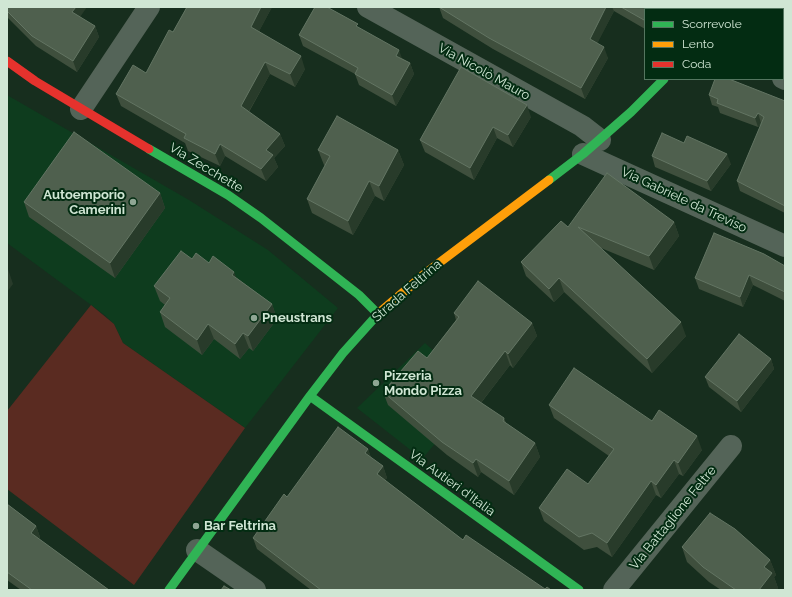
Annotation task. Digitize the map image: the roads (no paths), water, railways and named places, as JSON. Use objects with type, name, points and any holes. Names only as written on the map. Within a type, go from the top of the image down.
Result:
[{"type":"street","points":[[81,109],[149,7]]},
{"type":"street","name":"Via Nicolò Mauro","points":[[368,7],[582,126],[600,140]]},
{"type":"street","name":"Via Zecchette","points":[[7,61],[35,81],[81,109],[228,195],[261,218],[359,295],[378,314]]},
{"type":"street","name":"Strada Feltrina","points":[[169,590],[310,396],[343,354],[378,314],[427,272],[583,154],[631,112],[663,80]]},
{"type":"street","name":"Via Gabriele da Treviso","points":[[583,154],[785,246]]},
{"type":"street","name":"Via Autieri d'Italia","points":[[310,396],[579,590]]},
{"type":"street","name":"Via Battaglione Feltre","points":[[614,590],[730,446]]},
{"type":"street","points":[[197,550],[254,590]]},
{"type":"place","name":"Autoemporio Camerini","points":[[133,202]]},
{"type":"place","name":"Pneustrans","points":[[254,318]]},
{"type":"place","name":"Pizzeria Mondo Pizza","points":[[376,383]]},
{"type":"place","name":"Bar Feltrina","points":[[196,526]]}]
